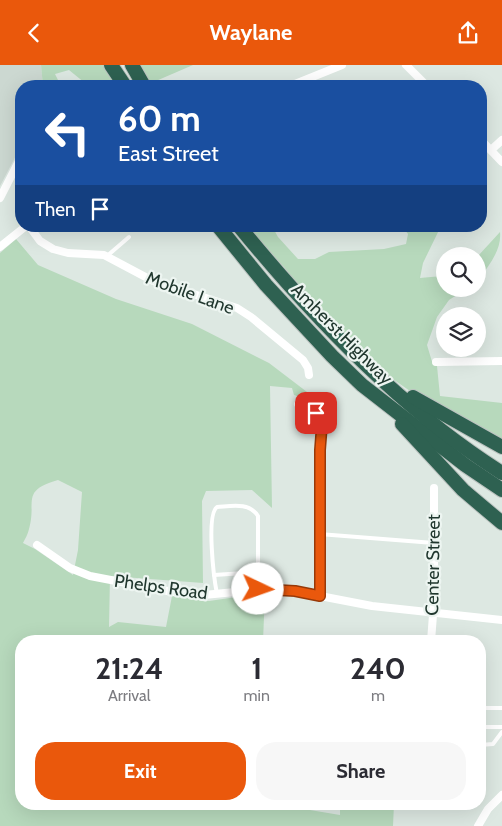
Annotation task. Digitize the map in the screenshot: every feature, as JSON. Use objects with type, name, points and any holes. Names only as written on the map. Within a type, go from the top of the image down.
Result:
[{"type":"highway","points":[[112,65],[121,80]]},
{"type":"highway","points":[[132,65],[141,80]]},
{"type":"highway","name":"Amherst Highway","points":[[222,232],[234,249],[272,292],[362,385],[465,465],[502,490]]},
{"type":"highway","name":"Amherst Highway","points":[[244,232],[309,308],[384,381],[438,426],[502,473]]},
{"type":"highway","points":[[364,362],[408,394],[502,447]]},
{"type":"highway","points":[[362,385],[397,418],[463,490],[502,523]]},
{"type":"street","points":[[305,80],[342,65]]},
{"type":"street","points":[[406,65],[421,80]]},
{"type":"street","points":[[491,150],[502,140]]},
{"type":"street","points":[[487,146],[502,162]]},
{"type":"street","points":[[0,198],[15,169]]},
{"type":"street","points":[[0,247],[20,232]]},
{"type":"street","name":"Mobile Lane","points":[[33,232],[40,241],[52,249],[68,253],[107,256],[153,281],[224,303],[251,317],[303,360],[308,368],[309,375]]},
{"type":"street","points":[[436,362],[502,361]]},
{"type":"street","points":[[298,404],[316,413],[322,424],[319,534],[320,596]]},
{"type":"street","name":"Center Street","points":[[431,635],[434,488]]},
{"type":"street","name":"Phelps Road","points":[[37,545],[70,568],[90,577],[191,594],[217,594],[258,589],[295,591],[372,607],[502,620]]},
{"type":"street","points":[[478,826],[488,809],[502,795]]},
{"type":"lane","points":[[107,256],[129,237]]},
{"type":"lane","points":[[217,594],[212,550],[213,513],[217,507],[248,507],[257,515],[259,522],[258,589]]},
{"type":"lane","points":[[319,534],[434,543]]},
{"type":"lane","points":[[214,575],[258,572]]},
{"type":"lane","points":[[486,708],[502,709]]},
{"type":"lane","points":[[486,727],[502,727]]},
{"type":"lane","points":[[486,745],[493,744],[502,732]]},
{"type":"shaded area","points":[[0,65],[41,65],[42,80],[15,80],[15,157],[0,186]]},
{"type":"green space","points":[[41,65],[104,65],[112,80],[81,80],[69,70],[55,74],[58,80],[42,80]]},
{"type":"green space","points":[[137,65],[193,65],[158,80],[146,80]]},
{"type":"green space","points":[[251,232],[275,232],[298,259],[315,259],[329,252],[384,249],[406,244],[408,234],[406,232],[438,232],[423,263],[420,278],[436,277],[436,297],[454,297],[444,307],[436,307],[436,320],[427,345],[433,365],[437,366],[440,396],[502,403],[502,440],[410,391],[380,370],[312,304],[284,267]]},
{"type":"green space","points":[[500,232],[497,252],[486,269],[486,247]]},
{"type":"green space","points":[[16,239],[38,265],[116,299],[192,324],[269,363],[311,395],[306,399],[294,395],[292,388],[270,386],[272,508],[252,490],[206,491],[202,501],[203,583],[110,576],[109,627],[118,622],[166,627],[172,596],[209,601],[265,593],[263,635],[15,635],[15,810],[310,810],[340,815],[340,810],[394,810],[393,826],[0,826],[0,253]],"holes":[[[58,480],[82,492],[78,550],[73,575],[23,543],[29,529],[32,498],[34,493],[46,484]]]},
{"type":"route","points":[[258,589],[295,591],[320,596],[320,450],[322,424],[316,413]]}]
